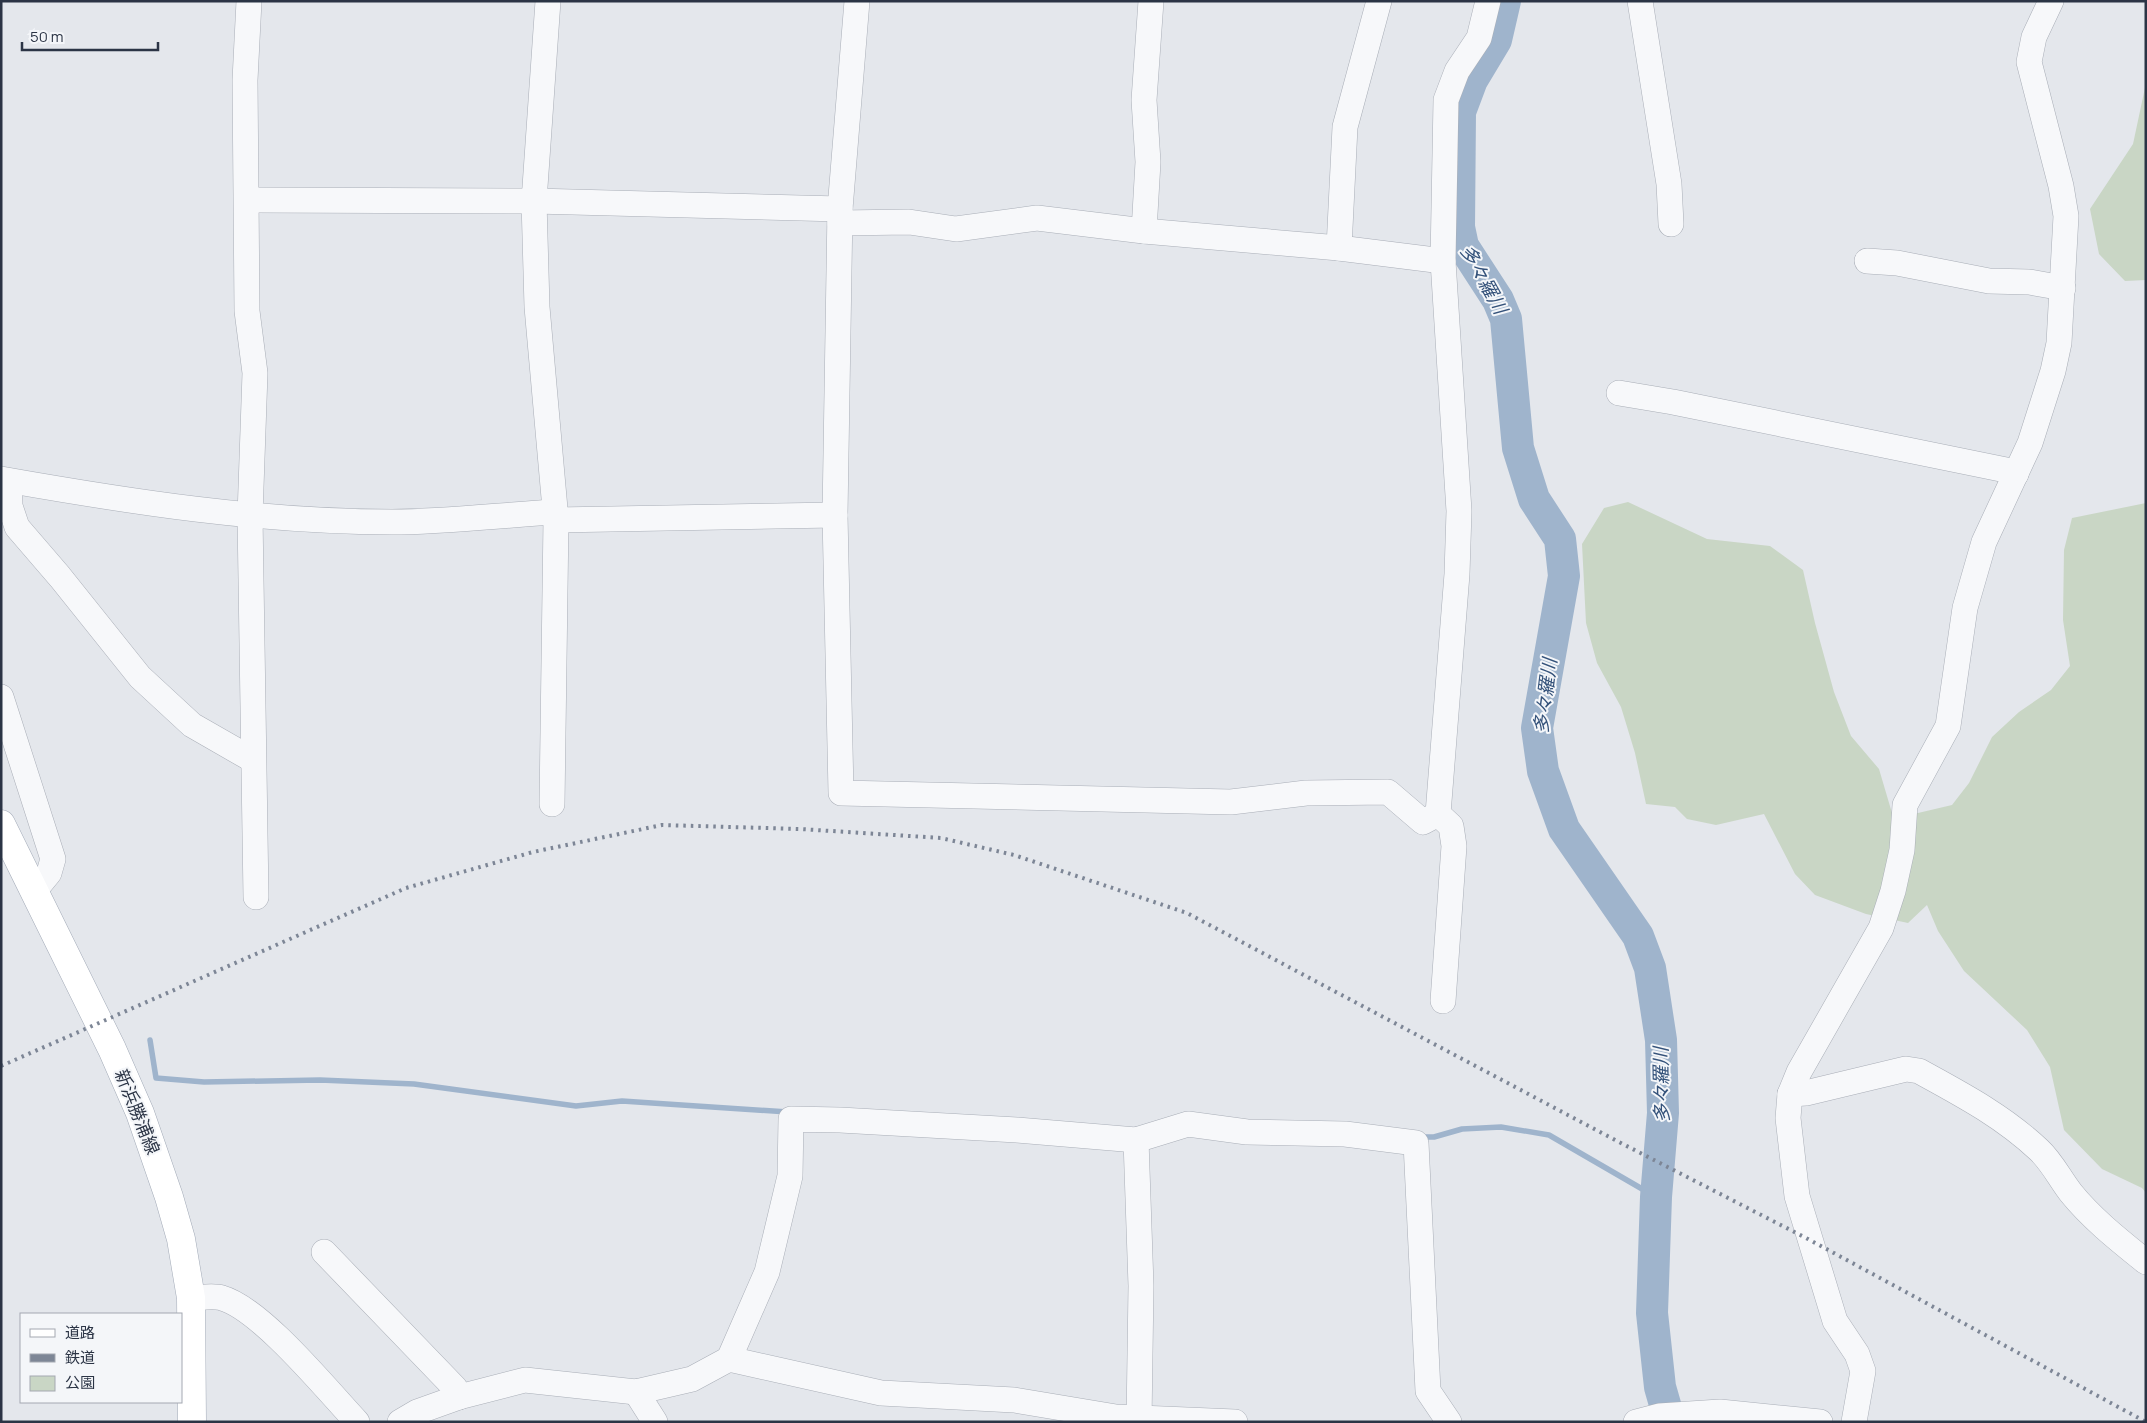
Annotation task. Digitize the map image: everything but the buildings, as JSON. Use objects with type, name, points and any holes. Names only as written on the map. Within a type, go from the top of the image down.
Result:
[{"type":"main road","name":"新浜勝浦線","points":[[1,824],[112,1049],[140,1113],[181,1239],[191,1298],[192,1422]]},
{"type":"street","points":[[249,1],[245,80],[247,311],[255,373],[250,516],[256,897]]},
{"type":"street","points":[[548,1],[534,201],[537,307],[555,516],[552,804]]},
{"type":"street","points":[[857,1],[840,216],[835,515],[841,793],[1231,802],[1306,792],[1388,792],[1423,822],[1438,814]]},
{"type":"street","points":[[1144,231],[1148,162],[1144,100],[1151,1]]},
{"type":"street","points":[[1339,248],[1345,127],[1379,1]]},
{"type":"street","points":[[1438,814],[1457,574],[1459,511],[1443,261],[1446,100],[1456,71],[1479,38],[1488,1]]},
{"type":"street","points":[[1640,1],[1669,184],[1671,224]]},
{"type":"street","points":[[1854,1422],[1863,1371],[1857,1354],[1835,1321],[1797,1196],[1788,1118],[1790,1094],[1799,1072],[1881,928],[1893,891],[1902,850],[1904,805],[1948,726],[1965,608],[1984,542],[2030,443],[2053,371],[2059,343],[2066,216],[2061,186],[2029,62],[2034,37],[2051,1]]},
{"type":"street","points":[[247,200],[534,201],[840,216],[909,222],[956,229],[1037,218],[1144,231],[1339,248],[1443,261]]},
{"type":"street","points":[[1867,261],[1896,263],[1989,281],[2029,282],[2063,288]]},
{"type":"street","points":[[1619,393],[1673,402],[2006,470],[2016,474]]},
{"type":"street","points":[[254,760],[192,724],[140,677],[18,527],[10,506],[5,480],[120,499],[250,516],[393,522],[555,516],[835,515]]},
{"type":"street","points":[[1,696],[53,859],[49,873],[35,890]]},
{"type":"street","points":[[1438,814],[1452,826],[1454,846],[1443,1002]]},
{"type":"street","points":[[1790,1094],[1806,1093],[1906,1069],[1919,1071],[1988,1109],[2022,1134],[2041,1152],[2071,1193],[2101,1225],[2146,1262]]},
{"type":"street","points":[[400,1422],[417,1412],[459,1396],[525,1380],[636,1392],[692,1378],[729,1359],[767,1272],[790,1176],[791,1120],[840,1120],[1017,1130],[1136,1140],[1188,1124],[1247,1132],[1345,1134],[1416,1143],[1428,1391],[1450,1422]]},
{"type":"street","points":[[1136,1140],[1141,1286],[1138,1420]]},
{"type":"street","points":[[324,1252],[455,1388],[459,1396]]},
{"type":"street","points":[[191,1298],[220,1297],[241,1307],[273,1333],[357,1422]]},
{"type":"street","points":[[729,1359],[881,1393],[1014,1400],[1116,1418],[1138,1420],[1235,1422]]},
{"type":"street","points":[[636,1392],[655,1422]]},
{"type":"street","points":[[1647,1419],[1720,1412],[1820,1422]]},
{"type":"green space","points":[[2146,83],[2146,280],[2125,281],[2099,254],[2090,209],[2133,144]]},
{"type":"green space","points":[[1628,502],[1707,539],[1770,546],[1803,570],[1834,692],[1851,736],[1879,769],[1892,813],[1918,813],[1952,805],[1969,783],[1992,737],[2019,712],[2051,690],[2070,666],[2063,620],[2064,550],[2072,518],[2146,503],[2146,1193],[2142,1188],[2102,1169],[2064,1130],[2050,1067],[2027,1030],[1964,971],[1938,931],[1927,905],[1908,923],[1866,914],[1815,895],[1795,874],[1764,814],[1716,825],[1687,819],[1675,807],[1646,804],[1635,753],[1621,707],[1597,663],[1586,623],[1582,544],[1604,508]]},
{"type":"waterway","name":"多々羅川","points":[[1505,1],[1496,40],[1472,80],[1460,112],[1459,227],[1463,246],[1498,300],[1506,319],[1518,448],[1534,499],[1560,539],[1564,576],[1537,728],[1543,771],[1564,829],[1638,936],[1650,968],[1661,1040],[1663,1113],[1656,1197],[1652,1313],[1660,1387],[1670,1422]]},
{"type":"waterway","points":[[150,1040],[156,1078],[204,1082],[320,1080],[414,1084],[576,1106],[622,1101],[788,1112]]},
{"type":"waterway","points":[[1421,1137],[1434,1137],[1462,1129],[1501,1127],[1549,1135],[1656,1197]]},
{"type":"railway","points":[[1,1066],[406,888],[533,852],[662,825],[800,829],[941,838],[1014,855],[1187,913],[1617,1141],[1808,1239],[2146,1422]]}]
